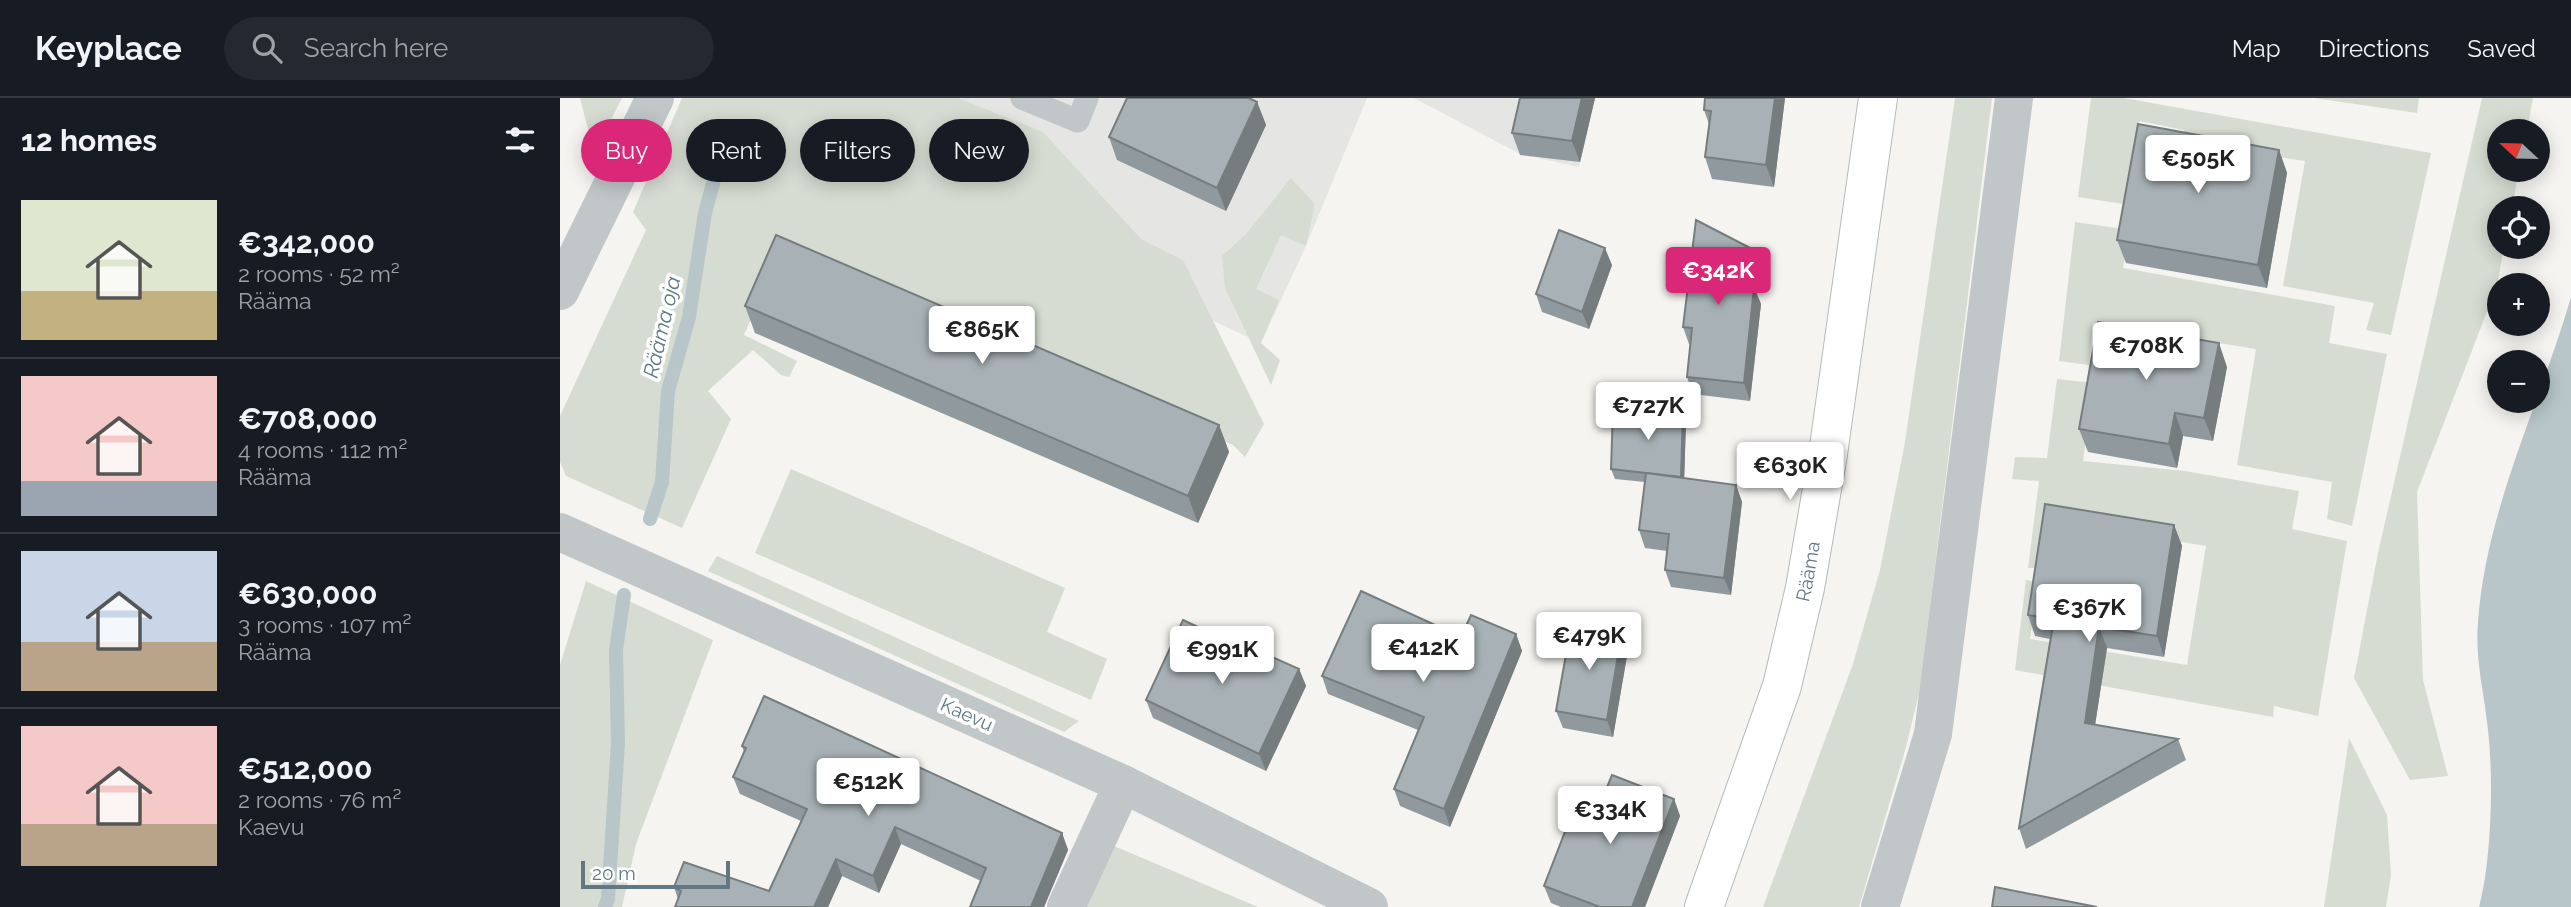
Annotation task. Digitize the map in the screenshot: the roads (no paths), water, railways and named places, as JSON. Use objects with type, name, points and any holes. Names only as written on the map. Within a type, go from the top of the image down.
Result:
[{"type":"main road","name":"Rääma","points":[[1704,907],[1782,686],[1805,588],[1828,454],[1878,98]]},
{"type":"street","points":[[560,291],[655,98]]},
{"type":"street","points":[[1880,907],[1933,734],[2014,98]]},
{"type":"street","name":"Kaevu","points":[[560,532],[1123,784],[1369,907]]},
{"type":"street","points":[[1066,907],[1123,784]]},
{"type":"lane","points":[[1021,98],[1078,121],[1087,98]]},
{"type":"waterway","name":"Rääma oja","points":[[650,519],[662,482],[668,391],[689,317],[705,213],[713,182]]},
{"type":"waterway","name":"Rääma oja","points":[[605,907],[608,899],[618,743],[616,650],[624,595]]}]
